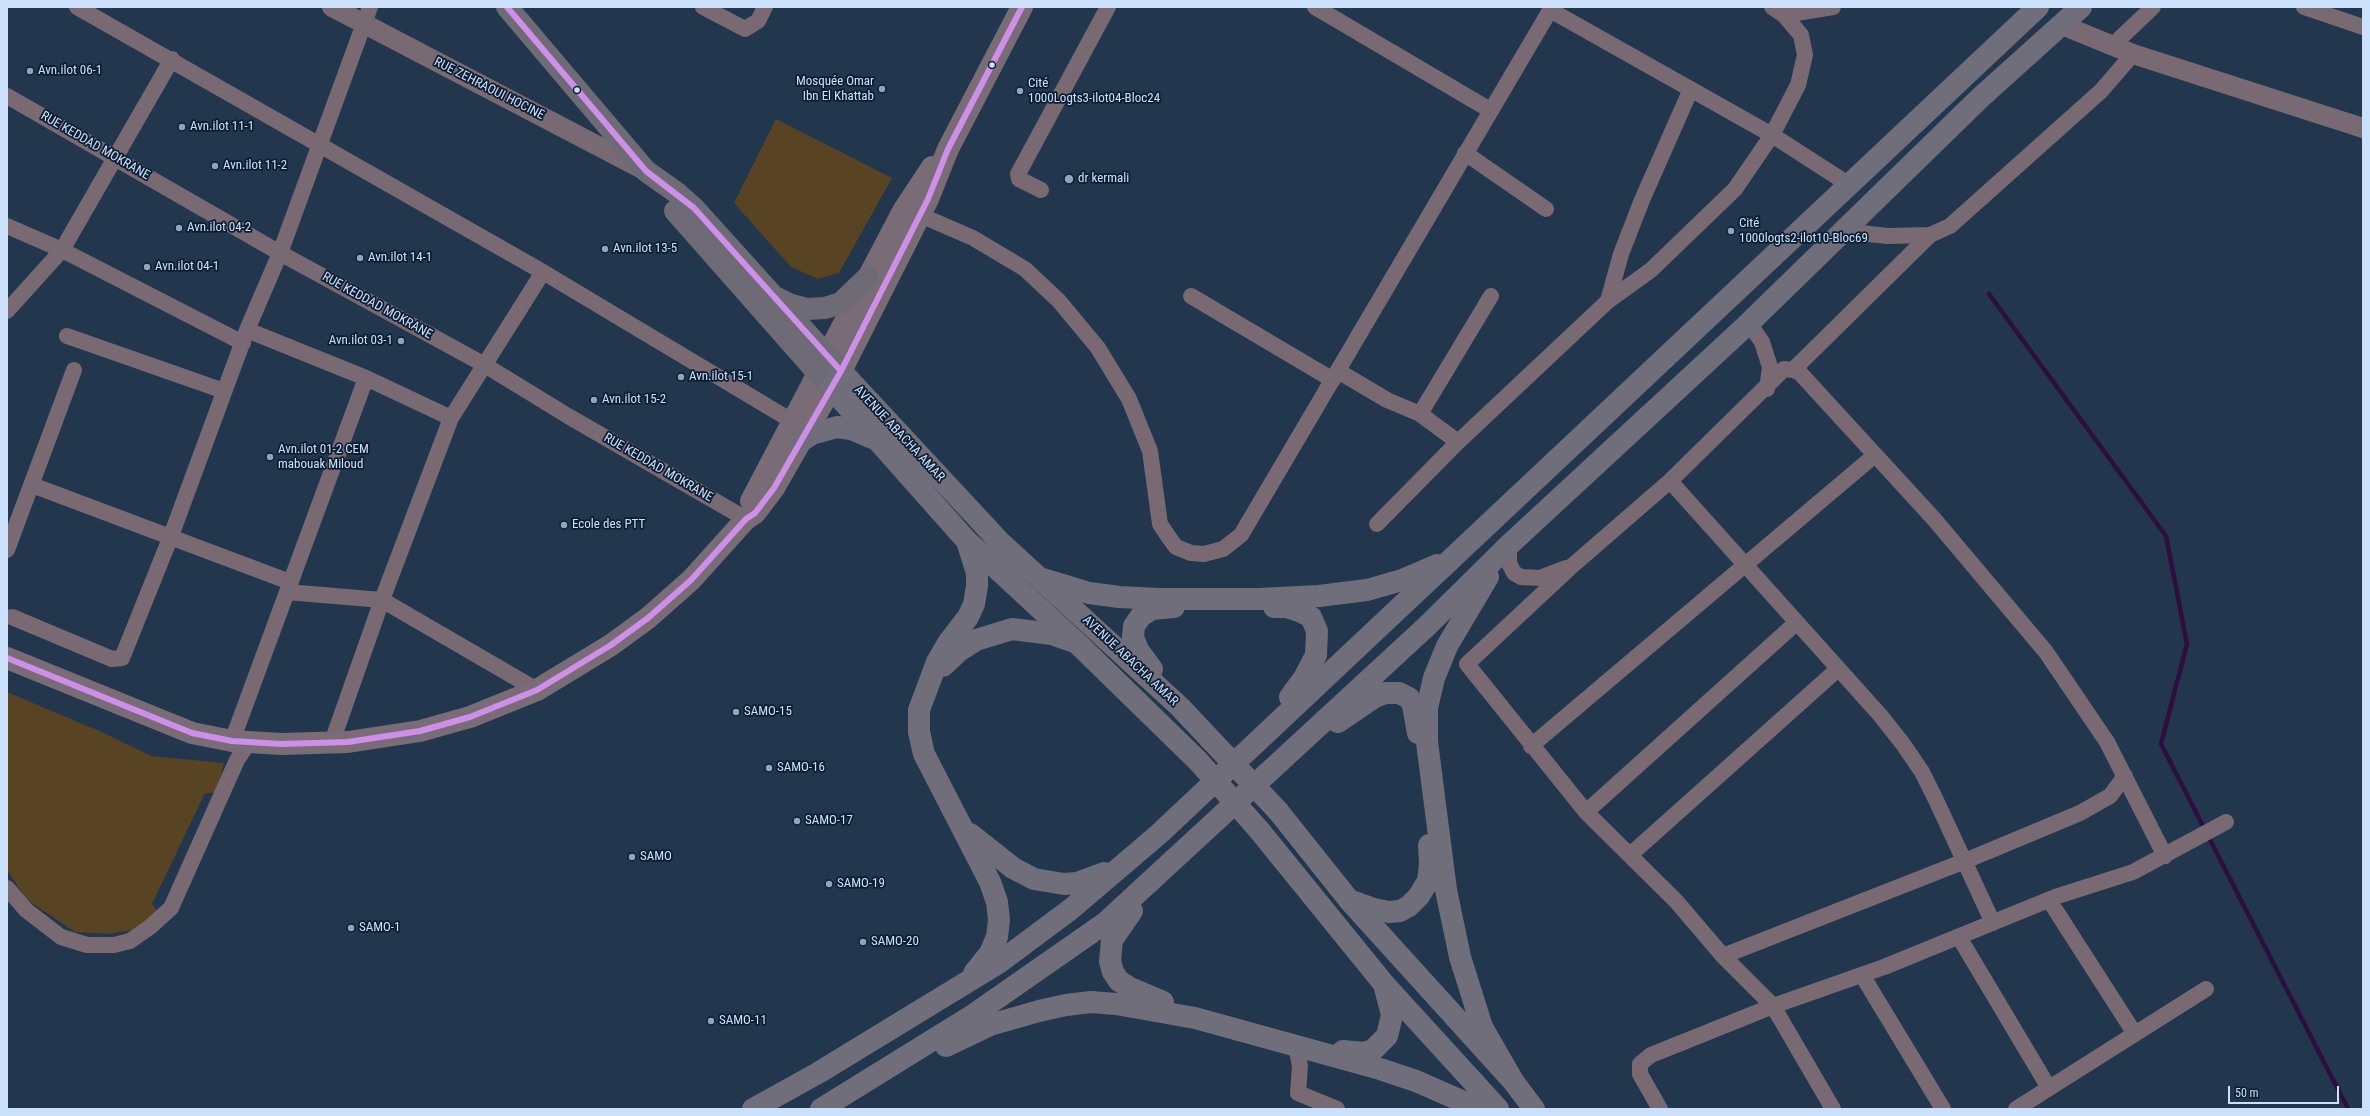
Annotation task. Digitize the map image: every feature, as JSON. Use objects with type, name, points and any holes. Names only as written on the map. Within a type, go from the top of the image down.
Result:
[{"type":"highway","points":[[753,1109],[818,1073],[1000,962],[1071,909],[1125,863],[2038,7]]},
{"type":"highway","points":[[821,1109],[889,1069],[973,1015],[1105,923],[1428,626],[1509,545],[1749,323],[1981,97],[2081,7]]},
{"type":"highway","points":[[829,372],[875,439],[966,540],[1078,643],[1198,761],[1259,830],[1384,984],[1498,1109]]},
{"type":"highway","name":"AVENUE ABACHA AMAR","points":[[829,372],[926,464],[1036,577],[1100,633],[1180,707],[1278,811],[1349,900],[1512,1081]]},
{"type":"highway","points":[[801,441],[824,429],[838,427],[851,428],[875,439]]},
{"type":"highway","points":[[965,983],[990,953],[997,937],[999,920],[997,902],[990,882],[924,754],[918,732],[919,710],[929,680],[948,643],[968,618],[974,604],[977,573],[966,540]]},
{"type":"highway","points":[[1509,545],[1447,646],[1434,678],[1427,708],[1427,742],[1446,890],[1460,957],[1482,1027],[1512,1081],[1534,1109]]},
{"type":"highway","points":[[1036,577],[1089,593],[1151,599],[1319,596],[1367,590],[1402,580],[1452,557]]},
{"type":"highway","points":[[1180,707],[1138,650],[1133,637],[1134,626],[1141,616],[1152,609],[1169,607],[1287,607],[1299,611],[1311,617],[1317,631],[1316,655],[1304,678],[1260,738]]},
{"type":"highway","points":[[929,680],[959,651],[976,640],[998,632],[1012,629],[1028,630],[1052,634],[1078,643]]},
{"type":"highway","points":[[1275,766],[1385,693],[1392,692],[1404,694],[1413,704],[1426,802],[1430,864],[1428,880],[1419,896],[1409,906],[1400,911],[1389,912],[1374,910],[1349,900]]},
{"type":"highway","points":[[963,829],[1013,868],[1034,879],[1064,884],[1077,883],[1125,863]]},
{"type":"highway","points":[[1174,859],[1122,924],[1112,940],[1110,956],[1113,972],[1119,981],[1130,988],[1162,1002],[1350,1053],[1363,1053],[1373,1050],[1382,1043],[1391,1023],[1390,1002],[1384,984]]},
{"type":"highway","points":[[889,1069],[958,1041],[990,1025],[1066,1004],[1091,1002],[1146,1009],[1195,1018],[1395,1074],[1480,1109]]},
{"type":"main road","name":"AVENUE ABACHA AMAR","points":[[507,7],[646,171],[677,193],[694,208],[771,294],[829,372]]},
{"type":"main road","points":[[7,658],[192,732],[241,742],[281,744],[348,742],[420,731],[470,717],[537,690],[611,646],[648,618],[691,580],[746,519],[755,513],[765,502],[801,441],[868,277],[911,213],[936,182],[948,149],[1022,7]]},
{"type":"main road","points":[[646,171],[675,210],[829,372]]},
{"type":"main road","points":[[746,519],[754,495],[792,421],[829,372],[911,213]]},
{"type":"main road","points":[[771,294],[791,305],[807,309],[825,308],[841,303],[868,277]]},
{"type":"street","points":[[77,7],[172,59],[542,272],[792,421]]},
{"type":"street","name":"RUE ZEHRAOUI HOCINE","points":[[332,7],[367,16],[646,171]]},
{"type":"street","points":[[703,7],[745,29],[751,27],[758,21],[765,7]]},
{"type":"street","points":[[1041,190],[1019,179],[1018,174],[1108,7]]},
{"type":"street","points":[[1315,7],[1490,110]]},
{"type":"street","points":[[1781,10],[1833,7]]},
{"type":"street","points":[[2112,45],[2153,7]]},
{"type":"street","points":[[2304,7],[2336,11],[2363,27]]},
{"type":"street","points":[[911,213],[973,238],[1025,269],[1059,301],[1098,348],[1129,399],[1150,451],[1160,524],[1176,547],[1191,553],[1204,554],[1223,549],[1241,535],[1336,375],[1465,152],[1551,9],[1772,135],[1848,184]]},
{"type":"street","points":[[1377,524],[1458,442],[1608,301],[1651,270],[1730,194],[1772,135],[1798,85],[1805,55],[1801,35],[1781,10]]},
{"type":"street","points":[[12,617],[112,659],[122,658],[171,536],[245,337],[280,253],[367,16]]},
{"type":"street","points":[[2062,25],[2133,54],[2363,128]]},
{"type":"street","points":[[1793,370],[1930,235],[1950,226],[2007,176],[2101,91],[2133,54]]},
{"type":"street","points":[[7,311],[62,250],[172,59]]},
{"type":"street","points":[[1608,301],[1621,254],[1642,200],[1691,89]]},
{"type":"street","name":"RUE KEDDAD MOKRANE","points":[[7,96],[280,253],[483,364],[568,416],[746,519]]},
{"type":"street","points":[[1465,152],[1546,209]]},
{"type":"street","points":[[7,226],[62,250],[245,337],[366,378],[451,418]]},
{"type":"street","points":[[1842,231],[1887,236],[1930,235]]},
{"type":"street","points":[[332,742],[382,600],[451,418],[483,364],[542,272]]},
{"type":"street","points":[[1191,296],[1336,375],[1420,414],[1458,442]]},
{"type":"street","points":[[1420,414],[1491,296]]},
{"type":"street","points":[[1749,323],[1762,342],[1770,367],[1766,389]]},
{"type":"street","points":[[67,336],[224,391]]},
{"type":"street","points":[[7,550],[74,370]]},
{"type":"street","points":[[1833,1109],[1772,1006],[1723,956],[1676,901],[1586,812],[1531,746],[1467,664],[1572,566],[1670,480],[1784,370],[1793,370],[1800,373],[1934,519],[2046,652],[2107,742],[2165,856]]},
{"type":"street","points":[[7,888],[26,910],[61,937],[87,945],[114,945],[130,941],[150,927],[171,908],[237,760],[241,742],[289,587],[366,378]]},
{"type":"street","points":[[1531,746],[1875,455]]},
{"type":"street","points":[[1670,480],[1796,623],[1880,715],[1922,772],[1993,923]]},
{"type":"street","points":[[32,485],[171,536],[289,587],[382,600],[537,690]]},
{"type":"street","points":[[1509,545],[1509,563],[1514,573],[1521,577],[1540,578],[1572,566]]},
{"type":"street","points":[[1586,812],[1796,623]]},
{"type":"street","points":[[1630,855],[1838,669]]},
{"type":"street","points":[[1723,956],[1964,861],[2080,812],[2110,796],[2125,776]]},
{"type":"street","points":[[1660,1109],[1640,1074],[1640,1064],[1652,1055],[1772,1006],[1862,975],[2049,900],[2133,872],[2226,822]]},
{"type":"street","points":[[2049,900],[2135,1034]]},
{"type":"street","points":[[1959,937],[2049,1088]]},
{"type":"street","points":[[1862,975],[1942,1109]]},
{"type":"street","points":[[2016,1109],[2206,988]]},
{"type":"street","points":[[1296,1046],[1300,1066],[1298,1093],[1337,1109]]},
{"type":"shaded area","points":[[776,119],[892,178],[839,273],[818,279],[791,267],[734,203]]},
{"type":"shaded area","points":[[7,692],[104,733],[151,756],[224,763],[216,793],[205,793],[152,904],[159,914],[132,930],[108,934],[75,932],[26,899],[7,870]]},
{"type":"waterway","points":[[1989,294],[2166,536],[2187,644],[2161,744],[2348,1109]]},
{"type":"transit line","points":[[507,7],[646,171],[694,208],[841,371]]},
{"type":"transit line","points":[[7,658],[192,733],[232,741],[281,744],[348,742],[420,731],[470,717],[537,690],[611,645],[648,618],[691,580],[746,519],[755,513],[774,488],[841,371],[928,199],[948,149],[1022,7]]},
{"type":"place","name":"Avn.ilot 06-1","points":[[30,71]]},
{"type":"place","name":"Mosquée Omar Ibn El Khattab","points":[[882,89]]},
{"type":"place","name":"Cité 1000Logts3-ilot04-Bloc24","points":[[1020,91]]},
{"type":"place","name":"Avn.ilot 11-1","points":[[182,127]]},
{"type":"place","name":"Avn.ilot 11-2","points":[[215,166]]},
{"type":"place","name":"dr kermali","points":[[1069,179]]},
{"type":"place","name":"Avn.ilot 04-2","points":[[179,228]]},
{"type":"place","name":"Cité 1000logts2-ilot10-Bloc69","points":[[1731,231]]},
{"type":"place","name":"Avn.ilot 13-5","points":[[605,249]]},
{"type":"place","name":"Avn.ilot 14-1","points":[[360,258]]},
{"type":"place","name":"Avn.ilot 04-1","points":[[147,267]]},
{"type":"place","name":"Avn.ilot 03-1","points":[[401,341]]},
{"type":"place","name":"Avn.ilot 15-1","points":[[681,377]]},
{"type":"place","name":"Avn.ilot 15-2","points":[[594,400]]},
{"type":"place","name":"Avn.ilot 01-2 CEM mabouak Miloud","points":[[270,457]]},
{"type":"place","name":"Ecole des PTT","points":[[564,525]]},
{"type":"place","name":"SAMO-15","points":[[736,712]]},
{"type":"place","name":"SAMO-16","points":[[769,768]]},
{"type":"place","name":"SAMO-17","points":[[797,821]]},
{"type":"place","name":"SAMO","points":[[632,857]]},
{"type":"place","name":"SAMO-19","points":[[829,884]]},
{"type":"place","name":"SAMO-1","points":[[351,928]]},
{"type":"place","name":"SAMO-20","points":[[863,942]]},
{"type":"place","name":"SAMO-11","points":[[711,1021]]}]
